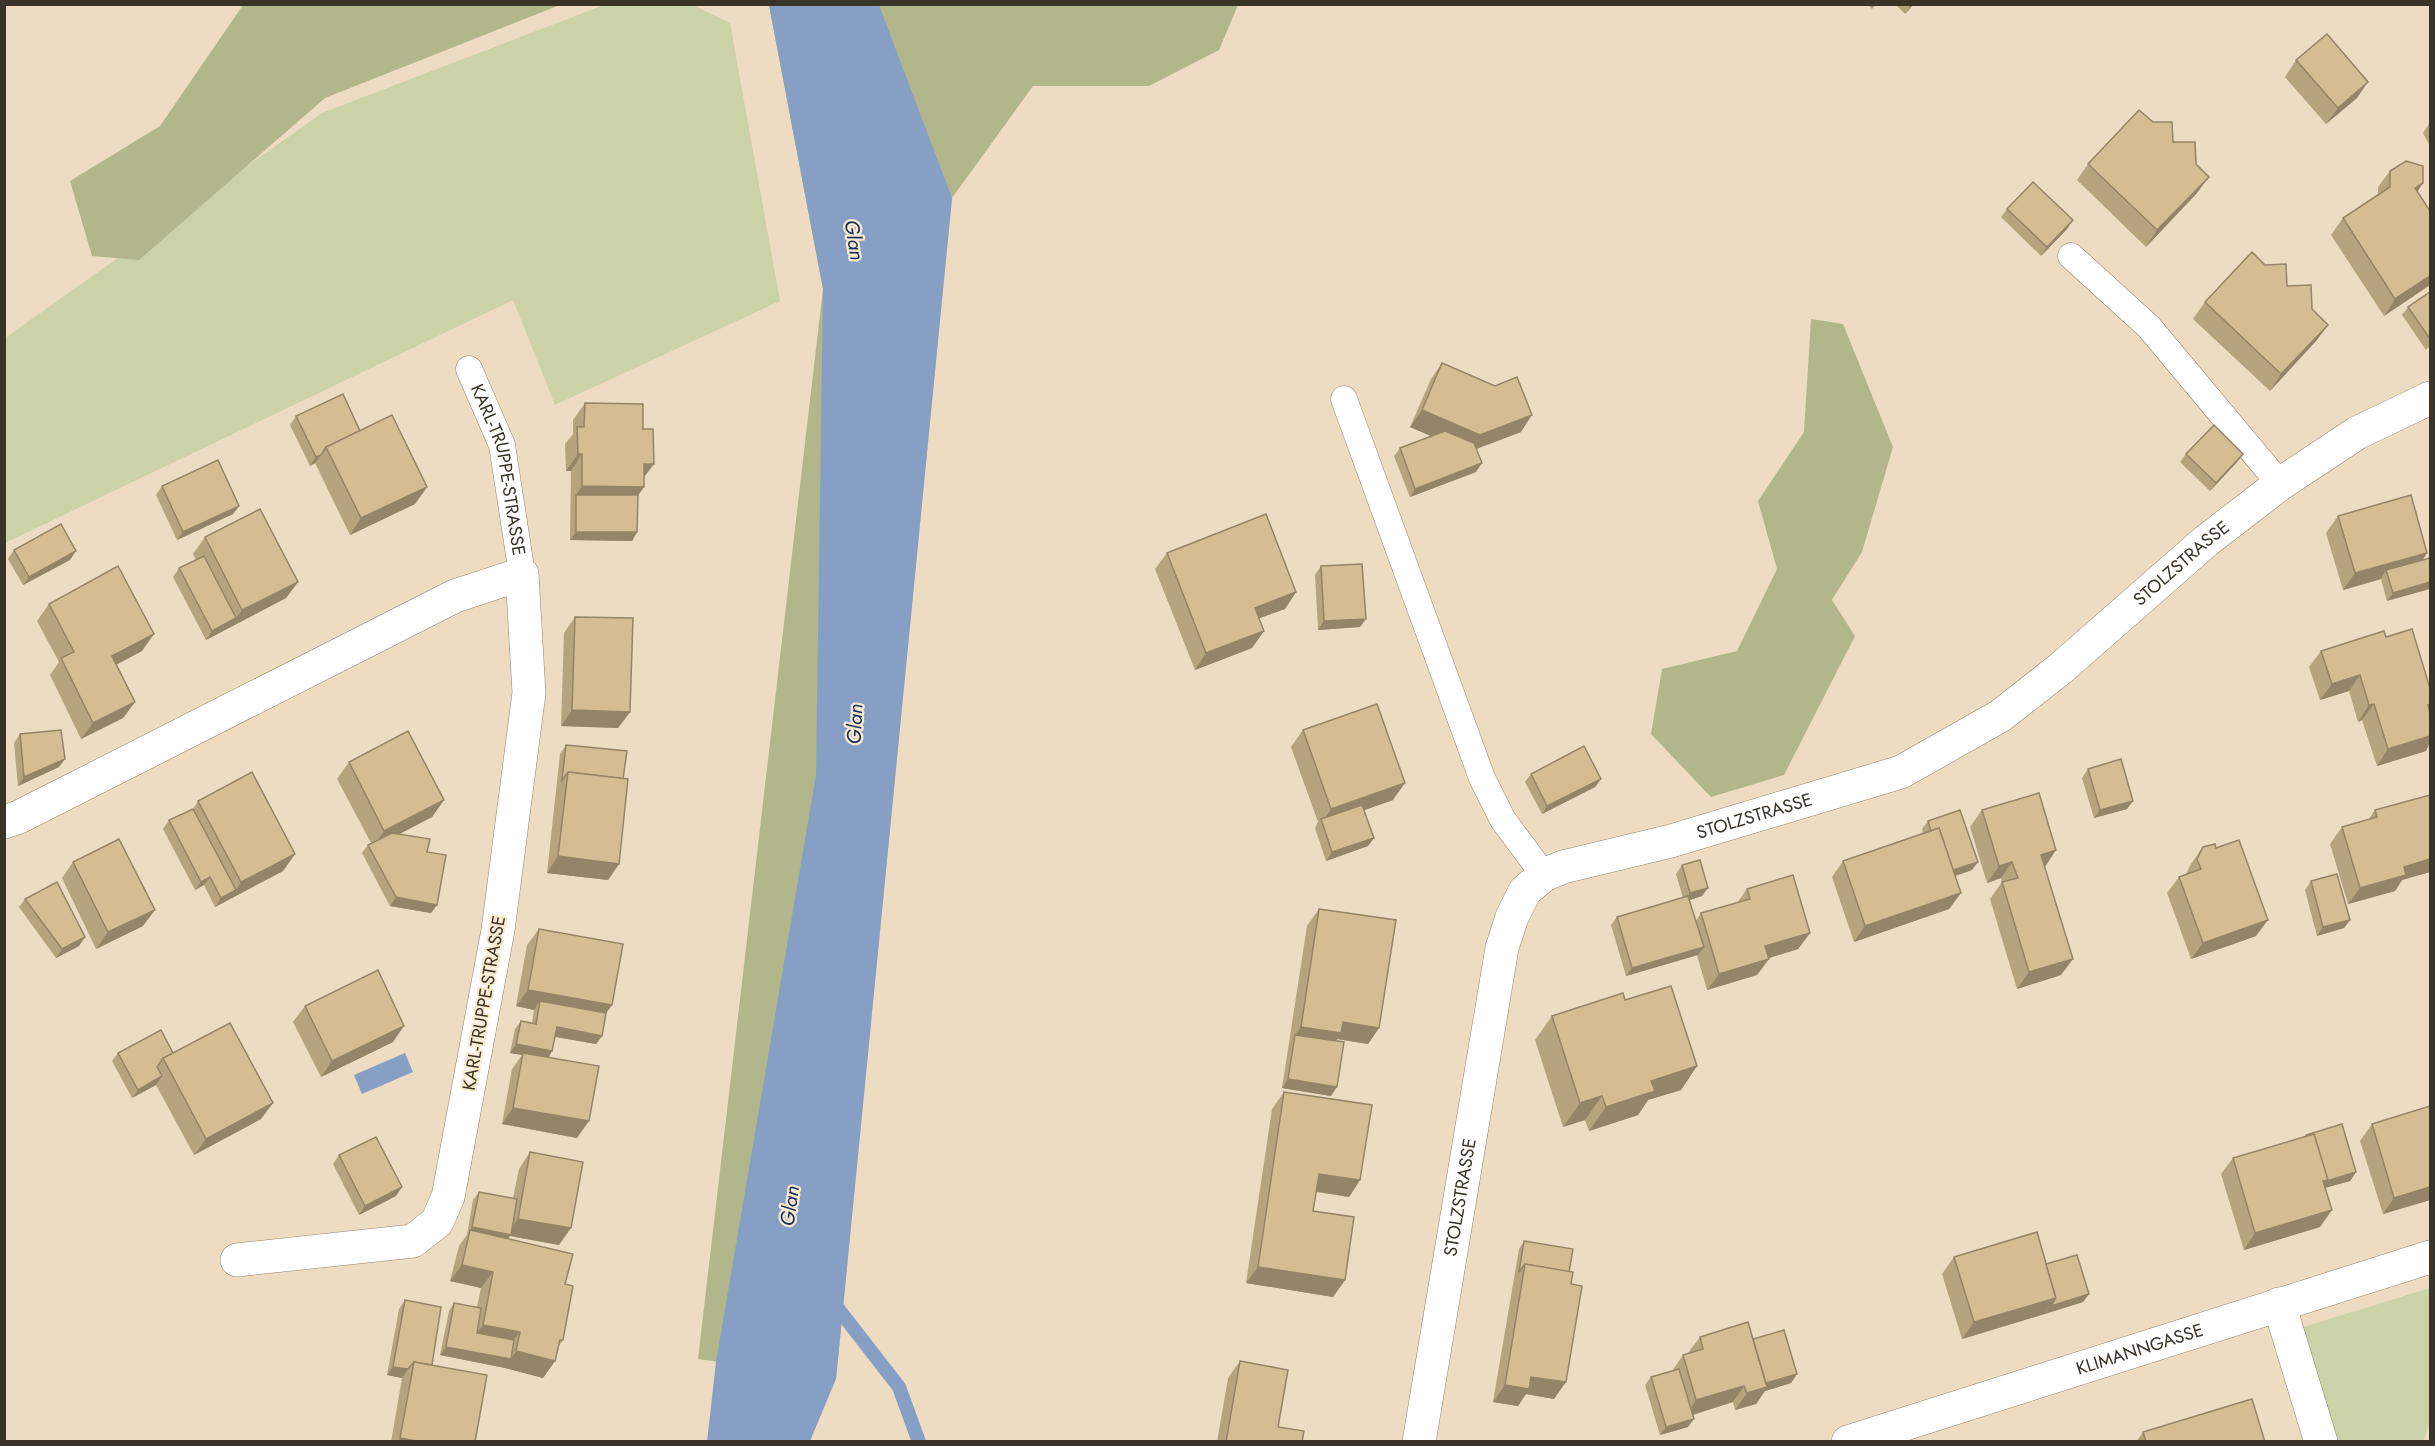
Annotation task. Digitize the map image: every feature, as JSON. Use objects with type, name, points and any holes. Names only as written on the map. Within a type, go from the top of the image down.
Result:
[{"type":"street","name":"STOLZSTRASSE","points":[[1419,1442],[1503,948],[1512,917],[1525,891],[1544,875],[1563,867],[1682,838],[1901,772],[2000,716],[2060,669],[2206,541],[2280,484],[2357,433],[2430,398]]},
{"type":"street","name":"KARL-TRUPPE-STRASSE","points":[[4,822],[30,811],[455,596],[522,574],[529,693],[498,930],[448,1197],[437,1222],[413,1241],[237,1260]]},
{"type":"street","name":"KLIMANNGASSE","points":[[1848,1442],[2430,1257]]},
{"type":"street","points":[[2279,1304],[2321,1442]]},
{"type":"lane","points":[[2071,256],[2149,327],[2280,484]]},
{"type":"lane","name":"KARL-TRUPPE-STRASSE","points":[[469,369],[502,445],[522,574]]},
{"type":"lane","points":[[1344,399],[1482,778],[1503,820],[1544,875]]},
{"type":"green space","points":[[243,5],[560,5],[325,98],[139,260],[92,256],[70,181],[160,126]]},
{"type":"green space","points":[[604,5],[693,5],[730,23],[780,301],[555,405],[513,300],[5,543],[5,338],[322,113]]},
{"type":"green space","points":[[769,5],[1238,5],[1219,50],[1149,86],[1033,86],[952,198],[836,1379],[698,1359],[823,289]]},
{"type":"green space","points":[[1811,319],[1843,324],[1893,447],[1862,552],[1832,600],[1855,636],[1784,775],[1711,797],[1651,734],[1662,669],[1737,651],[1777,569],[1758,501],[1804,432]]},
{"type":"green space","points":[[2430,1288],[2430,1424],[2423,1441],[2332,1441],[2297,1329]]},
{"type":"water","name":"Glan","points":[[769,5],[879,5],[952,198],[836,1379],[810,1441],[707,1442],[716,1362],[816,775],[823,289]]},
{"type":"water","points":[[405,1053],[413,1072],[362,1094],[354,1075]]},
{"type":"building","points":[[2327,34],[2368,82],[2338,108],[2296,60]]},
{"type":"building","points":[[2139,110],[2153,122],[2172,122],[2173,142],[2195,142],[2196,164],[2209,177],[2157,230],[2088,164]]},
{"type":"building","points":[[2406,161],[2423,166],[2423,183],[2415,188],[2430,211],[2430,276],[2395,299],[2343,218],[2390,187],[2390,171]]},
{"type":"building","points":[[2033,182],[2073,220],[2047,247],[2007,209]]},
{"type":"building","points":[[2252,252],[2265,265],[2286,264],[2287,286],[2311,285],[2312,309],[2328,325],[2281,374],[2205,302]]},
{"type":"building","points":[[2430,292],[2430,339],[2408,307]]},
{"type":"building","points":[[1442,363],[1495,386],[1517,377],[1532,415],[1480,435],[1422,410]]},
{"type":"building","points":[[343,394],[360,431],[326,447],[321,455],[316,457],[296,416]]},
{"type":"building","points":[[585,403],[643,404],[643,429],[653,429],[654,464],[644,464],[644,487],[582,486],[582,454],[578,454],[577,427],[584,427]]},
{"type":"building","points":[[392,415],[427,487],[361,518],[326,447]]},
{"type":"building","points":[[2214,425],[2243,454],[2216,483],[2186,454]]},
{"type":"building","points":[[1445,431],[1474,443],[1482,463],[1415,489],[1400,448]]},
{"type":"building","points":[[218,460],[239,506],[183,532],[162,486]]},
{"type":"building","points":[[576,495],[638,495],[637,532],[576,532]]},
{"type":"building","points":[[2411,495],[2427,553],[2355,573],[2338,516]]},
{"type":"building","points":[[260,509],[298,582],[242,610],[205,537]]},
{"type":"building","points":[[1266,514],[1296,592],[1255,608],[1264,631],[1206,653],[1167,553]]},
{"type":"building","points":[[61,524],[76,551],[29,577],[14,550]]},
{"type":"building","points":[[204,556],[236,618],[212,631],[179,568]]},
{"type":"building","points":[[2430,558],[2430,582],[2393,593],[2386,570]]},
{"type":"building","points":[[1362,564],[1366,619],[1324,621],[1321,566]]},
{"type":"building","points":[[118,566],[154,634],[112,656],[135,702],[93,723],[61,658],[74,652],[49,604]]},
{"type":"building","points":[[575,617],[633,618],[630,712],[572,710]]},
{"type":"building","points":[[2412,629],[2430,688],[2430,704],[2428,705],[2430,736],[2388,749],[2374,704],[2369,705],[2360,675],[2332,684],[2321,651],[2384,631],[2386,637]]},
{"type":"building","points":[[1377,704],[1405,783],[1331,809],[1303,730]]},
{"type":"building","points":[[61,730],[65,759],[24,777],[20,734]]},
{"type":"building","points":[[408,731],[444,800],[384,831],[349,762]]},
{"type":"building","points":[[566,745],[627,751],[623,779],[568,772],[562,780]]},
{"type":"building","points":[[1584,746],[1601,779],[1547,806],[1531,774]]},
{"type":"building","points":[[2121,759],[2133,801],[2100,810],[2088,769]]},
{"type":"building","points":[[252,772],[295,854],[241,882],[198,801]]},
{"type":"building","points":[[568,772],[628,779],[619,864],[558,856]]},
{"type":"building","points":[[2039,793],[2056,850],[2041,855],[2073,959],[2029,972],[2002,882],[2018,878],[2012,862],[1999,866],[1982,810]]},
{"type":"building","points":[[2430,795],[2430,859],[2404,867],[2406,875],[2360,888],[2342,827],[2377,817],[2375,810]]},
{"type":"building","points":[[1362,805],[1374,838],[1332,852],[1321,819]]},
{"type":"building","points":[[193,809],[236,890],[221,898],[210,877],[201,882],[169,820]]},
{"type":"building","points":[[1960,810],[1978,862],[1953,870],[1939,828],[1931,831],[1928,821]]},
{"type":"building","points":[[1939,828],[1961,893],[1865,926],[1843,861]]},
{"type":"building","points":[[392,833],[430,839],[427,852],[446,855],[437,905],[396,897],[368,845]]},
{"type":"building","points":[[119,839],[155,910],[108,932],[73,862]]},
{"type":"building","points":[[2239,840],[2268,920],[2203,943],[2179,877],[2201,869],[2197,859],[2203,847],[2215,844],[2216,848]]},
{"type":"building","points":[[1700,860],[1708,888],[1690,893],[1682,865]]},
{"type":"building","points":[[2337,874],[2350,920],[2323,927],[2311,881]]},
{"type":"building","points":[[1793,875],[1810,933],[1765,946],[1769,959],[1719,974],[1701,913],[1750,899],[1747,889]]},
{"type":"building","points":[[57,882],[85,937],[62,949],[25,899]]},
{"type":"building","points":[[1688,896],[1704,947],[1632,968],[1617,917]]},
{"type":"building","points":[[1319,909],[1396,920],[1379,1028],[1343,1022],[1341,1033],[1301,1027]]},
{"type":"building","points":[[539,929],[623,944],[612,1005],[528,990]]},
{"type":"building","points":[[378,970],[404,1026],[332,1061],[305,1006]]},
{"type":"building","points":[[1671,986],[1697,1066],[1651,1081],[1655,1091],[1606,1107],[1602,1096],[1580,1103],[1552,1016],[1623,993],[1625,1000]]},
{"type":"building","points":[[540,1001],[606,1013],[602,1036],[557,1027],[552,1051],[516,1044],[521,1021],[536,1024]]},
{"type":"building","points":[[230,1023],[273,1103],[206,1139],[163,1058]]},
{"type":"building","points":[[161,1030],[173,1053],[163,1058],[157,1067],[162,1076],[138,1090],[118,1053]]},
{"type":"building","points":[[1295,1035],[1344,1042],[1337,1087],[1288,1079]]},
{"type":"building","points":[[523,1053],[599,1066],[589,1121],[513,1108]]},
{"type":"building","points":[[1284,1092],[1372,1105],[1360,1180],[1319,1174],[1313,1211],[1354,1217],[1345,1280],[1258,1267]]},
{"type":"building","points":[[2430,1106],[2430,1187],[2394,1198],[2372,1124]]},
{"type":"building","points":[[2342,1124],[2356,1172],[2327,1181],[2314,1134],[2306,1135]]},
{"type":"building","points":[[2314,1134],[2328,1180],[2323,1181],[2332,1210],[2255,1233],[2233,1158]]},
{"type":"building","points":[[376,1137],[402,1187],[365,1206],[339,1155]]},
{"type":"building","points":[[530,1152],[583,1162],[571,1228],[518,1219]]},
{"type":"building","points":[[479,1192],[517,1199],[511,1235],[472,1227]]},
{"type":"building","points":[[470,1230],[573,1254],[565,1284],[573,1286],[563,1340],[560,1340],[555,1361],[516,1351],[520,1332],[483,1325],[493,1272],[462,1265]]},
{"type":"building","points":[[2037,1232],[2056,1298],[1974,1322],[1954,1257]]},
{"type":"building","points":[[1524,1241],[1573,1249],[1569,1272],[1525,1264],[1519,1272]]},
{"type":"building","points":[[2077,1255],[2089,1294],[2051,1306],[2056,1298],[2046,1264]]},
{"type":"building","points":[[1525,1264],[1573,1272],[1571,1284],[1582,1286],[1566,1382],[1531,1377],[1529,1389],[1505,1385]]},
{"type":"building","points":[[405,1300],[441,1307],[432,1365],[414,1362],[408,1369],[393,1367]]},
{"type":"building","points":[[454,1303],[481,1308],[477,1333],[514,1340],[511,1359],[446,1347]]},
{"type":"building","points":[[1748,1322],[1767,1387],[1747,1393],[1744,1386],[1696,1400],[1683,1355],[1703,1349],[1700,1337]]},
{"type":"building","points":[[1784,1330],[1797,1374],[1766,1383],[1753,1339]]},
{"type":"building","points":[[1240,1361],[1288,1370],[1278,1427],[1304,1431],[1302,1442],[1226,1442]]},
{"type":"building","points":[[414,1362],[487,1375],[475,1442],[421,1442],[400,1438]]},
{"type":"building","points":[[1679,1369],[1694,1419],[1666,1427],[1651,1377]]},
{"type":"building","points":[[2252,1399],[2265,1442],[2146,1442],[2143,1432]]},
{"type":"waterway","points":[[833,1302],[899,1387],[919,1442]]}]
